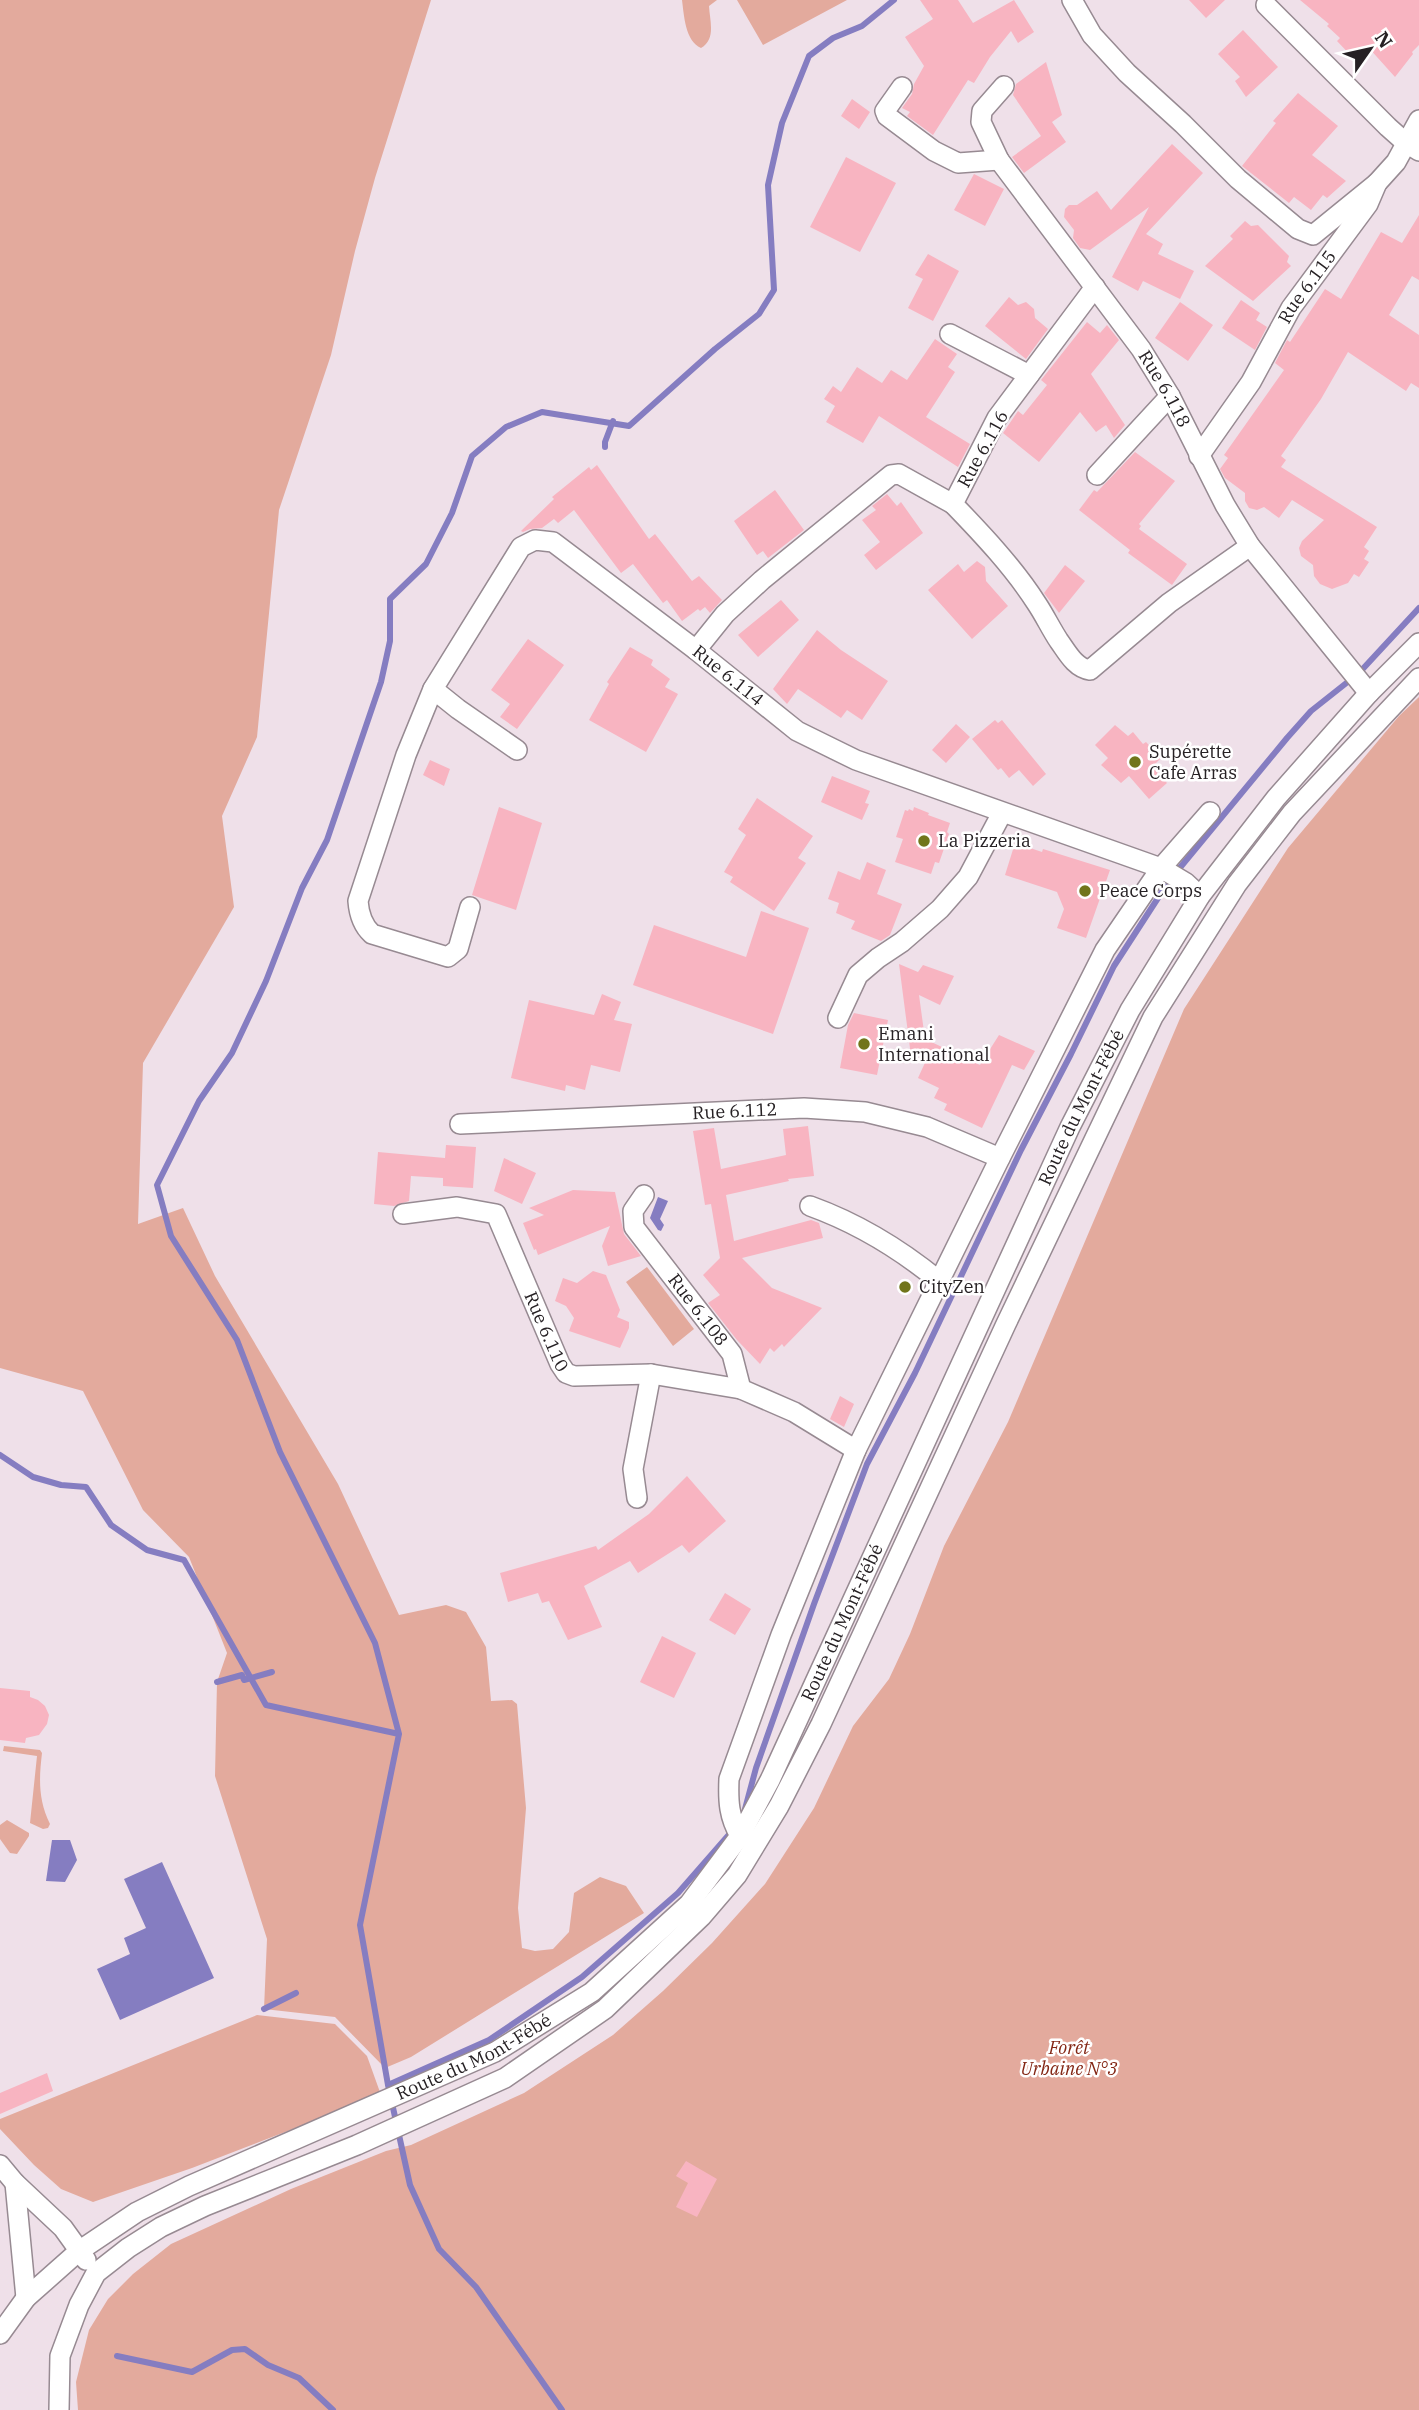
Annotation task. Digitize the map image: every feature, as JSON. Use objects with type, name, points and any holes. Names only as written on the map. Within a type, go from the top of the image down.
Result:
[{"type":"street","points":[[1072,0],[1092,35],[1127,73],[1238,179],[1298,229],[1313,234],[1377,183]]},
{"type":"street","points":[[1266,5],[1412,147]]},
{"type":"street","name":"Rue 6.118","points":[[1004,86],[982,111],[981,122],[999,160],[1141,349],[1170,396],[1225,505],[1250,546],[1369,693]]},
{"type":"street","points":[[902,87],[886,111],[887,116],[934,151],[958,163],[999,160]]},
{"type":"street","name":"Rue 6.115","points":[[1199,456],[1251,382],[1291,308],[1368,204],[1377,183],[1412,147],[1419,120]]},
{"type":"street","name":"Rue 6.116","points":[[1095,287],[997,418],[953,505],[1011,570],[1074,662],[1083,669],[1090,670],[1169,603],[1250,546]]},
{"type":"street","points":[[950,334],[1029,375]]},
{"type":"street","points":[[1097,475],[1132,434],[1170,396]]},
{"type":"street","points":[[695,650],[725,614],[762,580],[891,475],[899,474],[953,505]]},
{"type":"street","name":"Rue 6.114","points":[[470,907],[458,949],[448,957],[372,934],[365,927],[358,901],[406,755],[433,690],[521,547],[535,540],[553,542],[797,731],[856,760],[1161,868],[1200,895]]},
{"type":"street","name":"Route du Mont-Fébé","points":[[0,2334],[26,2298],[79,2251],[136,2212],[506,2046],[592,1992],[689,1904],[740,1836],[770,1780],[1070,1127],[1130,1010],[1200,895],[1276,798],[1369,693],[1419,643]]},
{"type":"street","name":"Route du Mont-Fébé","points":[[59,2410],[60,2356],[79,2305],[96,2273],[161,2227],[205,2206],[357,2145],[505,2078],[605,2009],[701,1917],[737,1875],[779,1806],[821,1724],[1006,1324],[1153,1017],[1237,884],[1292,813],[1419,678]]},
{"type":"street","points":[[433,690],[517,750]]},
{"type":"street","points":[[740,1836],[731,1820],[727,1802],[729,1779],[781,1635],[856,1450],[1105,950],[1161,868],[1210,812]]},
{"type":"street","points":[[838,1018],[858,975],[902,943],[940,909],[968,877],[1002,813]]},
{"type":"street","name":"Rue 6.112","points":[[460,1124],[804,1108],[865,1112],[927,1127],[1000,1158]]},
{"type":"street","name":"Rue 6.108","points":[[644,1195],[633,1212],[634,1227],[732,1354],[741,1389]]},
{"type":"street","points":[[810,1206],[831,1213],[868,1232],[910,1257],[939,1281]]},
{"type":"street","name":"Rue 6.110","points":[[403,1214],[457,1207],[496,1214],[566,1373],[574,1376],[651,1374],[741,1389]]},
{"type":"street","points":[[636,1498],[633,1469],[651,1374]]},
{"type":"street","points":[[741,1389],[794,1412],[856,1450]]},
{"type":"street","points":[[0,2165],[15,2183],[63,2228],[96,2273]]},
{"type":"street","points":[[15,2183],[26,2298]]},
{"type":"green space","points":[[0,0],[431,0],[375,178],[331,355],[279,510],[257,737],[222,816],[234,907],[143,1063],[138,1224],[183,1208],[215,1276],[338,1484],[399,1615],[446,1605],[466,1612],[486,1647],[491,1701],[512,1700],[517,1704],[526,1808],[518,1908],[522,1948],[535,1951],[553,1949],[569,1932],[574,1893],[600,1877],[626,1886],[644,1913],[411,2057],[385,2068],[335,2017],[264,2009],[267,1939],[215,1776],[217,1682],[227,1653],[189,1557],[143,1510],[83,1391],[0,1368]]},
{"type":"green space","points":[[682,0],[717,0],[709,6],[710,35],[701,48],[688,34]]},
{"type":"green space","points":[[737,0],[847,0],[763,45]]},
{"type":"green space","name":"Forêt Urbaine N°3","points":[[1419,697],[1419,2410],[78,2410],[76,2382],[89,2330],[108,2299],[133,2274],[171,2244],[291,2189],[386,2151],[411,2145],[524,2093],[613,2035],[712,1943],[765,1884],[814,1808],[853,1726],[889,1679],[910,1634],[944,1546],[1008,1422],[1184,1009],[1288,848],[1399,716]]},
{"type":"green space","points":[[647,1267],[694,1329],[673,1346],[626,1282]]},
{"type":"green space","points":[[4,1746],[40,1750],[42,1753],[40,1789],[50,1824],[48,1828],[43,1829],[30,1823],[37,1756],[3,1751]]},
{"type":"green space","points":[[7,1820],[29,1833],[17,1854],[10,1853],[0,1839],[0,1825]]},
{"type":"green space","points":[[257,2015],[335,2024],[367,2056],[381,2095],[192,2168],[93,2202],[61,2189],[0,2129],[0,2119]]},
{"type":"shaded area","points":[[658,1197],[668,1201],[660,1219],[664,1225],[661,1231],[650,1218]]},
{"type":"shaded area","points":[[52,1840],[70,1840],[77,1860],[65,1882],[46,1881]]},
{"type":"shaded area","points":[[162,1862],[214,1978],[120,2020],[97,1969],[130,1954],[124,1938],[146,1928],[124,1879]]},
{"type":"building","points":[[920,0],[958,0],[973,23],[1014,0],[1034,32],[1018,43],[1011,31],[974,83],[968,80],[933,135],[907,116],[910,112],[902,108],[912,94],[914,84],[924,66],[905,37],[933,19]]},
{"type":"building","points":[[1189,0],[1225,0],[1206,18]]},
{"type":"building","points":[[1300,0],[1419,0],[1419,45],[1395,77],[1368,47],[1355,60],[1337,41],[1340,38],[1327,26],[1329,24]]},
{"type":"building","points":[[1243,30],[1278,67],[1246,97],[1235,81],[1240,77],[1218,54]]},
{"type":"building","points":[[1046,62],[1062,115],[1052,122],[1066,142],[1024,173],[1012,157],[1041,136],[1013,95],[1016,84]]},
{"type":"building","points":[[1298,93],[1338,126],[1312,155],[1346,181],[1327,198],[1323,195],[1311,210],[1294,197],[1289,203],[1242,166],[1276,123],[1273,121]]},
{"type":"building","points":[[852,99],[870,112],[859,129],[841,116]]},
{"type":"building","points":[[1172,144],[1203,173],[1146,234],[1163,244],[1158,254],[1194,271],[1180,299],[1143,281],[1138,291],[1112,277],[1149,207],[1090,250],[1080,248],[1073,238],[1074,230],[1064,217],[1065,209],[1069,205],[1077,205],[1097,191],[1111,210]]},
{"type":"building","points":[[846,157],[896,183],[860,252],[810,227]]},
{"type":"building","points":[[974,174],[1004,189],[985,226],[954,210]]},
{"type":"building","points":[[1419,215],[1419,280],[1412,276],[1389,315],[1419,335],[1419,388],[1411,383],[1406,391],[1348,352],[1321,399],[1281,456],[1286,460],[1281,467],[1377,527],[1364,547],[1369,551],[1364,559],[1369,562],[1359,577],[1354,574],[1348,583],[1332,589],[1320,584],[1314,576],[1313,565],[1301,556],[1299,548],[1302,541],[1324,520],[1292,500],[1279,518],[1264,507],[1257,510],[1249,508],[1245,493],[1225,478],[1220,469],[1228,458],[1224,455],[1284,370],[1275,363],[1287,340],[1290,342],[1325,289],[1341,299],[1381,232],[1402,243]]},
{"type":"building","points":[[1245,221],[1251,226],[1258,225],[1289,256],[1287,262],[1291,266],[1253,301],[1205,266],[1233,239],[1230,236]]},
{"type":"building","points":[[928,254],[959,271],[933,321],[908,308],[923,279],[915,275]]},
{"type":"building","points":[[1009,297],[1018,305],[1026,302],[1034,309],[1035,318],[1048,329],[1026,359],[985,326]]},
{"type":"building","points":[[1241,300],[1260,313],[1256,320],[1267,327],[1255,350],[1222,328]]},
{"type":"building","points":[[1180,302],[1213,325],[1188,361],[1155,338]]},
{"type":"building","points":[[1087,322],[1100,333],[1107,325],[1119,340],[1091,374],[1125,425],[1114,438],[1106,425],[1096,432],[1080,412],[1039,462],[1003,433],[1018,411],[1023,415],[1047,385],[1041,380]]},
{"type":"building","points":[[935,339],[957,354],[948,367],[955,372],[926,417],[970,444],[958,467],[879,416],[863,443],[826,422],[835,406],[824,399],[833,386],[841,392],[857,367],[882,383],[891,370],[907,380]]},
{"type":"building","points":[[1135,452],[1175,481],[1139,524],[1139,529],[1187,564],[1172,585],[1128,553],[1130,550],[1079,510],[1094,490],[1097,492]]},
{"type":"building","points":[[597,465],[649,539],[655,534],[692,581],[699,576],[722,600],[710,613],[705,607],[700,611],[698,609],[682,621],[667,600],[663,603],[633,564],[621,573],[574,510],[558,523],[554,519],[542,528],[521,531],[554,499],[552,497],[589,467],[591,470]]},
{"type":"building","points":[[775,490],[804,530],[768,558],[763,551],[757,555],[734,521]]},
{"type":"building","points":[[887,494],[897,506],[901,502],[923,533],[876,570],[864,555],[880,542],[862,520],[876,510],[872,506]]},
{"type":"building","points":[[977,561],[985,567],[986,581],[1008,606],[972,639],[928,590],[958,564],[964,572]]},
{"type":"building","points":[[1065,565],[1085,581],[1059,613],[1044,593]]},
{"type":"building","points":[[781,600],[799,620],[758,657],[738,635]]},
{"type":"building","points":[[817,630],[841,650],[888,681],[862,720],[847,710],[841,718],[798,689],[787,704],[773,689]]},
{"type":"building","points":[[528,639],[564,665],[517,729],[500,717],[510,704],[491,690]]},
{"type":"building","points":[[630,647],[653,660],[651,665],[670,679],[665,687],[678,694],[646,752],[589,720],[609,684],[607,682]]},
{"type":"building","points":[[995,720],[998,723],[1002,720],[1046,774],[1033,786],[1019,770],[1009,778],[1001,768],[998,770],[972,739]]},
{"type":"building","points":[[956,724],[970,737],[946,763],[932,750]]},
{"type":"building","points":[[1115,725],[1128,736],[1133,732],[1161,758],[1152,767],[1167,783],[1149,799],[1129,776],[1121,783],[1101,765],[1108,758],[1095,745]]},
{"type":"building","points":[[430,760],[450,769],[444,786],[423,775]]},
{"type":"building","points":[[832,776],[870,791],[865,803],[869,804],[862,820],[821,802]]},
{"type":"building","points":[[757,798],[813,836],[798,858],[806,863],[774,911],[730,882],[733,877],[724,872],[746,835],[738,829]]},
{"type":"building","points":[[499,807],[542,823],[516,910],[472,895]]},
{"type":"building","name":"La Pizzeria","points":[[914,807],[950,823],[939,863],[935,862],[931,874],[895,862],[903,839],[896,837],[905,810],[913,811]]},
{"type":"building","name":"Peace Corps","points":[[1015,843],[1110,870],[1086,938],[1057,928],[1064,909],[1057,892],[1005,875]]},
{"type":"building","points":[[867,862],[886,870],[877,894],[902,904],[890,935],[881,941],[851,929],[855,921],[836,913],[839,903],[828,899],[838,871],[860,880]]},
{"type":"building","points":[[761,911],[809,928],[773,1034],[633,985],[654,925],[746,957]]},
{"type":"building","points":[[899,964],[918,972],[923,965],[954,976],[940,1005],[919,995],[925,1039],[980,1065],[999,1035],[1035,1051],[1024,1070],[1012,1065],[982,1128],[944,1110],[947,1104],[934,1098],[939,1088],[918,1078],[929,1054],[911,1056]]},
{"type":"building","points":[[602,994],[621,1002],[614,1020],[632,1024],[620,1072],[591,1065],[585,1090],[566,1085],[565,1091],[511,1078],[529,1000],[594,1015]]},
{"type":"building","name":"Emani International","points":[[854,1013],[888,1020],[877,1075],[840,1068],[848,1025]]},
{"type":"building","points":[[808,1126],[814,1176],[788,1179],[789,1181],[726,1195],[734,1241],[811,1220],[819,1223],[823,1238],[742,1258],[772,1288],[822,1308],[784,1347],[782,1344],[774,1352],[770,1348],[760,1364],[708,1303],[720,1295],[703,1275],[720,1258],[711,1204],[705,1205],[693,1131],[714,1128],[721,1169],[786,1155],[783,1129]]},
{"type":"building","points":[[446,1145],[476,1147],[473,1188],[443,1186],[443,1178],[411,1176],[409,1201],[394,1206],[374,1204],[378,1152],[445,1158]]},
{"type":"building","points":[[504,1158],[536,1173],[522,1204],[494,1191]]},
{"type":"building","points":[[573,1190],[615,1192],[624,1234],[641,1256],[608,1266],[602,1246],[610,1226],[538,1255],[523,1223],[544,1215],[529,1208]]},
{"type":"building","points":[[593,1271],[606,1275],[620,1310],[617,1317],[629,1322],[620,1348],[569,1331],[574,1318],[566,1306],[555,1301],[563,1278],[577,1283]]},
{"type":"building","points":[[840,1396],[854,1404],[844,1427],[830,1419]]},
{"type":"building","points":[[687,1476],[726,1521],[689,1553],[682,1545],[638,1573],[630,1561],[584,1586],[602,1627],[568,1640],[549,1601],[542,1603],[538,1593],[508,1602],[500,1573],[596,1546],[598,1550],[649,1514]]},
{"type":"building","points":[[725,1593],[751,1609],[735,1635],[709,1620]]},
{"type":"building","points":[[662,1636],[696,1653],[674,1698],[640,1682]]},
{"type":"building","points":[[0,1688],[30,1691],[30,1697],[45,1706],[49,1715],[47,1724],[39,1735],[26,1738],[25,1743],[0,1740]]},
{"type":"building","points":[[47,2073],[53,2091],[0,2114],[0,2093]]},
{"type":"building","points":[[686,2161],[717,2179],[697,2217],[676,2207],[688,2183],[676,2176]]},
{"type":"waterway","points":[[562,2410],[476,2287],[439,2249],[410,2185],[388,2085],[360,1925],[399,1734],[375,1643],[280,1452],[237,1340],[171,1236],[157,1185],[199,1101],[232,1053],[266,981],[302,888],[327,840],[381,682],[390,641],[390,599],[426,564],[452,513],[472,456],[506,427],[542,412],[629,426],[715,349],[759,314],[774,290],[768,185],[782,123],[809,56],[833,38],[862,26],[894,0]]},
{"type":"waterway","points":[[605,447],[613,421]]},
{"type":"waterway","points":[[745,1809],[756,1768],[867,1464],[915,1373],[1021,1150],[1114,966],[1169,881],[1287,738],[1311,711],[1359,673],[1419,608]]},
{"type":"waterway","points":[[0,1455],[33,1477],[61,1485],[86,1487],[111,1525],[147,1550],[184,1560],[266,1705],[399,1734]]},
{"type":"waterway","points":[[217,1682],[242,1675],[244,1680],[272,1672]]},
{"type":"waterway","points":[[388,2085],[489,2040],[582,1977],[678,1893],[733,1830]]},
{"type":"waterway","points":[[264,2009],[296,1993]]},
{"type":"waterway","points":[[117,2356],[192,2372],[232,2350],[245,2349],[268,2365],[299,2378],[333,2410]]},
{"type":"place","name":"Supérette Cafe Arras","points":[[1135,762]]},
{"type":"place","name":"La Pizzeria","points":[[924,841]]},
{"type":"place","name":"Peace Corps","points":[[1085,891]]},
{"type":"place","name":"Emani International","points":[[864,1044]]},
{"type":"place","name":"CityZen","points":[[905,1287]]}]
